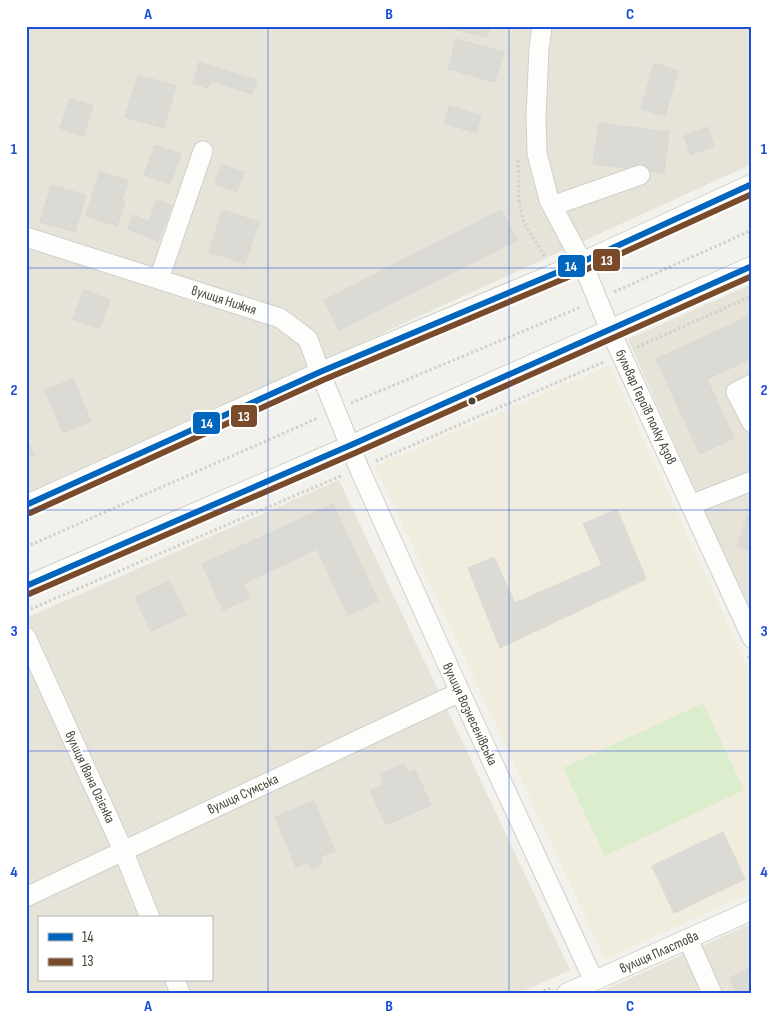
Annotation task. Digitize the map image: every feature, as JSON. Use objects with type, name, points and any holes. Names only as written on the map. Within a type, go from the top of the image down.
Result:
[{"type":"street","name":"бульвар Героїв полку Азов","points":[[542,26],[536,115],[537,153],[549,200],[582,262],[610,330],[752,638]]},
{"type":"street","points":[[159,279],[203,151]]},
{"type":"street","points":[[552,206],[640,175]]},
{"type":"street","points":[[26,505],[320,372],[582,262],[752,184]]},
{"type":"street","name":"вулиця Нижня","points":[[26,237],[280,318],[308,339],[335,410],[351,445]]},
{"type":"street","points":[[26,586],[351,445],[752,266]]},
{"type":"street","points":[[752,384],[736,392],[752,424]]},
{"type":"street","name":"вулиця Вознесенівська","points":[[351,445],[359,468],[460,692],[594,981]]},
{"type":"street","points":[[690,505],[752,480]]},
{"type":"street","name":"вулиця Івана Огієнка","points":[[26,637],[123,850],[149,916]]},
{"type":"street","name":"вулиця Сумська","points":[[26,897],[460,692]]},
{"type":"street","name":"вулиця Пластова","points":[[567,993],[752,910]]},
{"type":"street","points":[[688,939],[712,993]]},
{"type":"path","points":[[26,547],[335,410],[598,299],[752,230]]},
{"type":"path","points":[[26,611],[752,296]]},
{"type":"shaded area","points":[[26,26],[752,26],[752,164],[26,496]]},
{"type":"shaded area","points":[[752,284],[752,619],[628,339]]},
{"type":"shaded area","points":[[610,365],[752,677],[752,892],[605,959],[375,466]]},
{"type":"shaded area","points":[[339,480],[570,970],[520,993],[26,993],[26,618]]},
{"type":"shaded area","points":[[752,923],[752,993],[598,993]]},
{"type":"green space","points":[[703,703],[744,790],[605,856],[563,768]]},
{"type":"building","points":[[449,26],[490,26],[487,37],[448,28]]},
{"type":"building","points":[[747,26],[752,26],[752,39]]},
{"type":"building","points":[[456,39],[504,52],[495,82],[448,69]]},
{"type":"building","points":[[199,62],[257,80],[252,94],[211,81],[208,88],[193,83]]},
{"type":"building","points":[[654,63],[678,71],[665,116],[641,109]]},
{"type":"building","points":[[138,75],[176,86],[164,128],[125,117]]},
{"type":"building","points":[[70,98],[93,106],[83,136],[60,128]]},
{"type":"building","points":[[449,106],[481,116],[476,133],[444,123]]},
{"type":"building","points":[[599,123],[669,132],[664,173],[593,164]]},
{"type":"building","points":[[708,127],[714,146],[691,155],[684,136]]},
{"type":"building","points":[[155,145],[181,154],[170,184],[144,175]]},
{"type":"building","points":[[222,165],[244,172],[237,192],[215,184]]},
{"type":"building","points":[[100,171],[128,181],[122,200],[125,201],[117,226],[86,216]]},
{"type":"building","points":[[51,185],[86,195],[75,232],[40,222]]},
{"type":"building","points":[[157,200],[172,205],[158,241],[128,229],[133,215],[149,221]]},
{"type":"building","points":[[222,210],[259,222],[245,264],[209,252]]},
{"type":"building","points":[[501,210],[517,240],[339,330],[324,300]]},
{"type":"building","points":[[26,268],[30,269],[26,281]]},
{"type":"building","points":[[84,290],[110,300],[99,329],[73,319]]},
{"type":"building","points":[[752,315],[752,358],[707,379],[734,438],[700,454],[656,359]]},
{"type":"building","points":[[73,379],[91,421],[63,433],[45,390]]},
{"type":"building","points":[[26,438],[34,455],[26,458]]},
{"type":"building","points":[[333,504],[378,601],[348,615],[317,549],[243,584],[250,598],[223,610],[202,564]]},
{"type":"building","points":[[617,509],[646,579],[500,648],[468,568],[494,557],[515,603],[602,565],[583,524]]},
{"type":"building","points":[[747,516],[752,517],[752,551],[737,546]]},
{"type":"building","points":[[169,581],[186,615],[151,631],[135,598]]},
{"type":"building","points":[[404,764],[408,773],[415,770],[431,805],[386,825],[370,790],[384,784],[381,774]]},
{"type":"building","points":[[314,801],[335,851],[321,856],[322,863],[316,868],[311,867],[307,862],[296,867],[275,817]]},
{"type":"building","points":[[723,832],[745,879],[674,913],[652,866]]},
{"type":"building","points":[[752,967],[752,993],[736,993],[729,978]]},
{"type":"transit line","name":"14","points":[[26,505],[320,372],[582,262],[752,184]]},
{"type":"transit line","name":"13","points":[[30,513],[323,380],[585,270],[752,194]]},
{"type":"transit line","name":"14","points":[[26,586],[351,445],[752,266]]},
{"type":"transit line","name":"13","points":[[29,594],[355,453],[752,276]]}]
